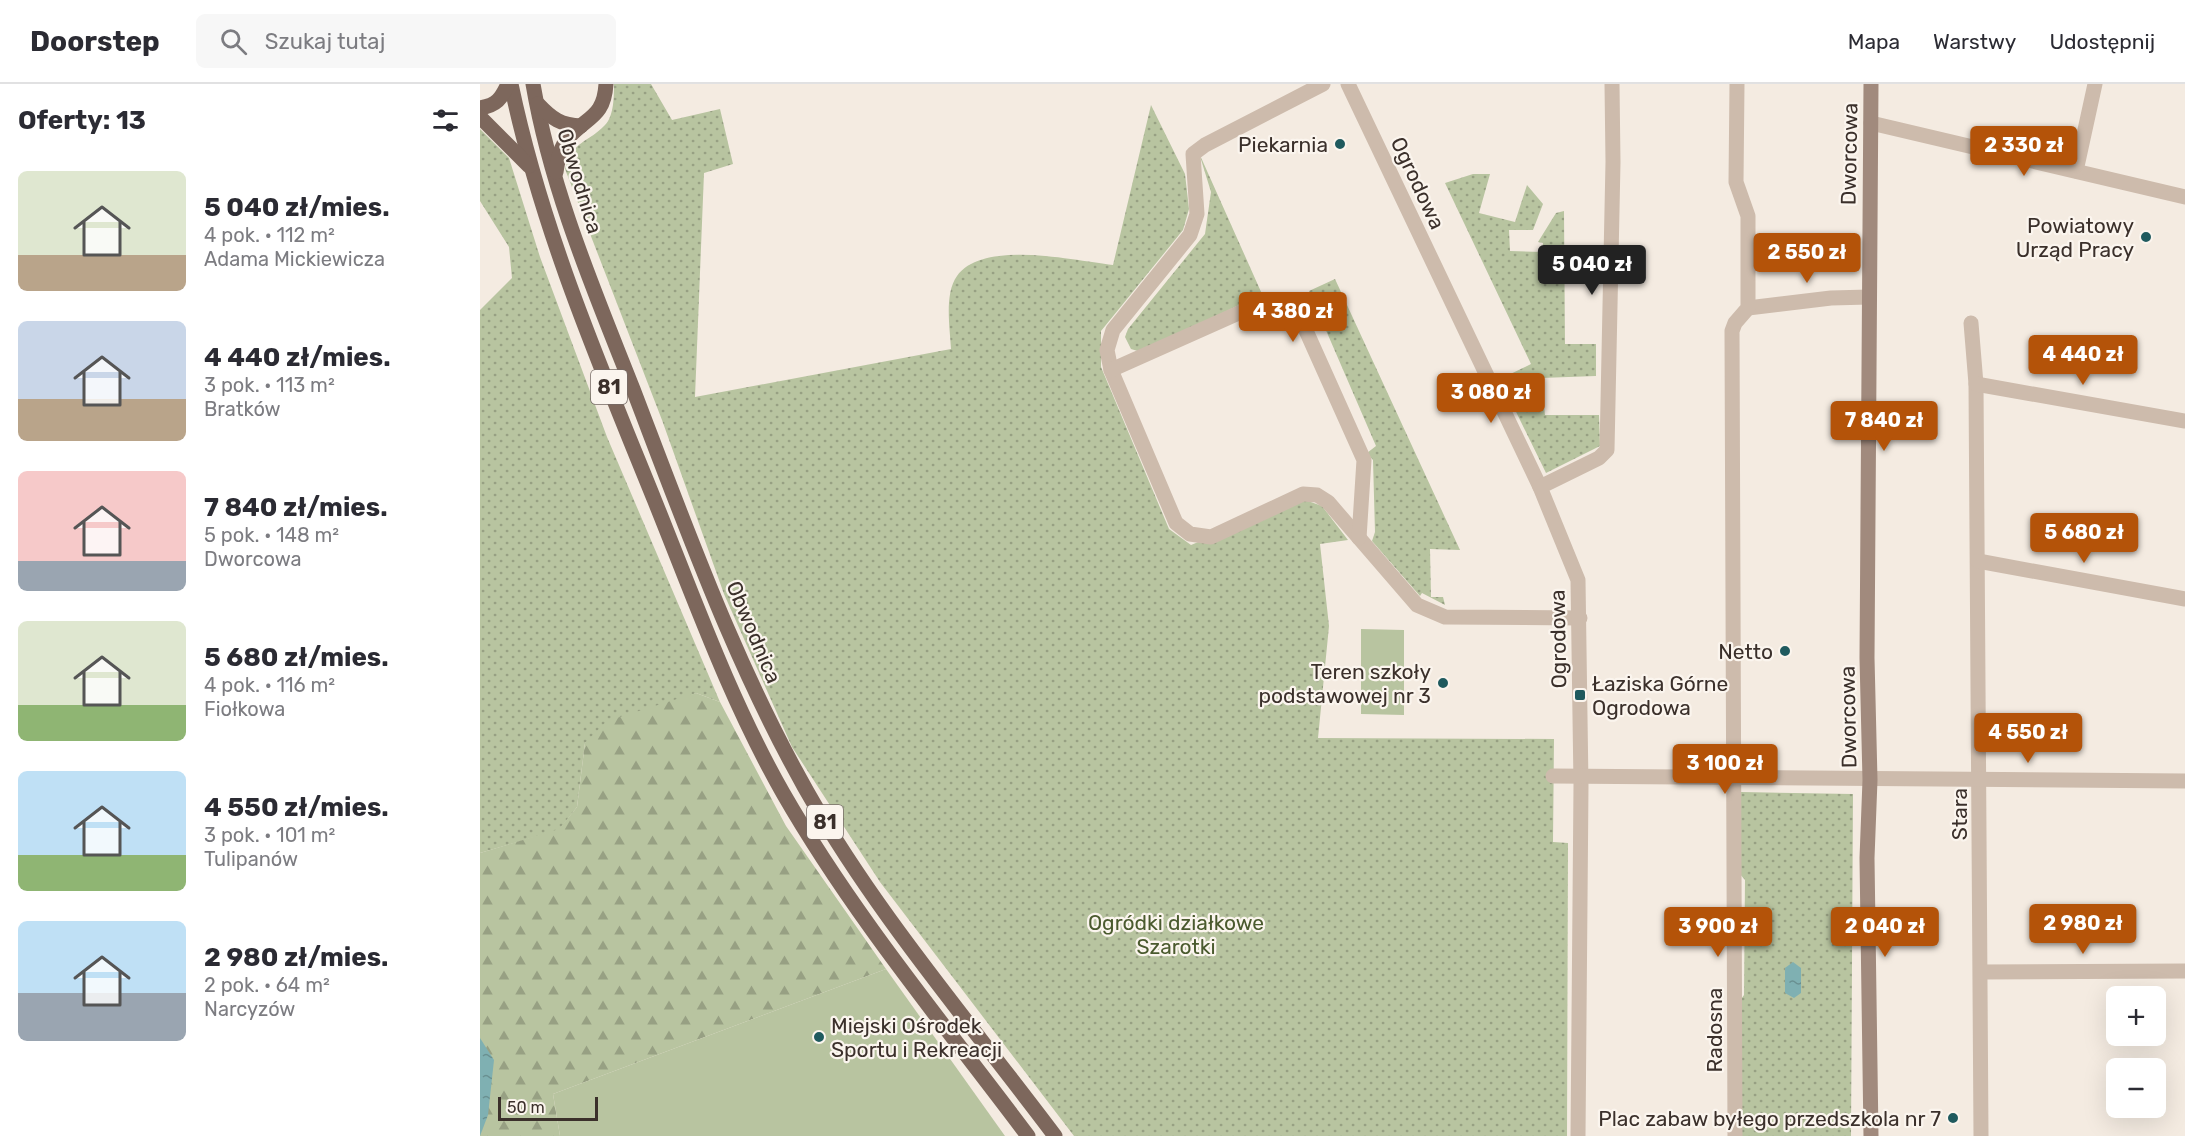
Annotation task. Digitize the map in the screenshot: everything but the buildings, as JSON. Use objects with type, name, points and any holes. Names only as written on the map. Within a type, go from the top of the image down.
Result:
[{"type":"main road","points":[[480,108],[494,106],[502,99],[510,84]]},
{"type":"main road","name":"Obwodnica","points":[[510,84],[530,168],[560,260],[695,603],[742,713],[795,812],[852,901],[1028,1136]]},
{"type":"main road","name":"Obwodnica","points":[[533,84],[555,178],[582,259],[663,468],[757,696],[793,767],[845,855],[1055,1136]]},
{"type":"main road","points":[[555,178],[559,153],[568,137],[599,111],[605,99],[606,84]]},
{"type":"main road","points":[[536,103],[553,120],[564,126],[581,126]]},
{"type":"main road","points":[[480,117],[530,168]]},
{"type":"street","points":[[1323,84],[1205,145],[1192,154],[1197,214],[1190,235],[1113,330],[1107,350],[1111,370],[1176,523],[1190,534],[1210,537],[1303,494],[1317,495],[1328,502],[1418,605],[1445,617],[1580,618]]},
{"type":"street","name":"Ogrodowa","points":[[1348,84],[1540,487],[1576,573],[1580,618],[1578,1136]]},
{"type":"street","points":[[1540,487],[1599,458],[1607,450],[1613,162],[1612,84]]},
{"type":"street","points":[[1734,779],[1732,331],[1735,323],[1748,308],[1748,216],[1737,182],[1737,84]]},
{"type":"street","name":"Dworcowa","points":[[1870,1136],[1867,858],[1870,780],[1867,658],[1871,84]]},
{"type":"street","points":[[2076,171],[2095,84]]},
{"type":"street","points":[[1872,123],[1990,157],[2076,171],[2185,197]]},
{"type":"street","points":[[1748,308],[1831,298],[1869,297]]},
{"type":"street","points":[[1111,370],[1268,300],[1288,301],[1299,315],[1364,460],[1359,538]]},
{"type":"street","name":"Stara","points":[[1971,323],[1976,384],[1981,1136]]},
{"type":"street","points":[[1976,384],[2185,422]]},
{"type":"street","points":[[1978,561],[2185,599]]},
{"type":"street","points":[[1553,776],[2185,781]]},
{"type":"street","name":"Radosna","points":[[1734,779],[1735,1136]]},
{"type":"street","points":[[1981,972],[2185,971]]},
{"type":"green space","name":"Ogródki działkowe Szarotki","points":[[614,84],[651,84],[672,120],[720,109],[733,164],[704,173],[695,397],[951,349],[949,301],[953,283],[957,276],[970,265],[987,258],[1030,255],[1113,265],[1151,105],[1185,174],[1189,209],[1183,230],[1101,331],[1101,367],[1169,529],[1191,545],[1307,497],[1308,501],[1322,506],[1348,540],[1320,544],[1329,626],[1318,738],[1554,739],[1553,842],[1568,843],[1567,1136],[1074,1136],[880,882],[792,747],[724,594],[662,420],[565,169],[577,147],[608,121],[613,106]]},
{"type":"green space","points":[[480,129],[509,158],[540,257],[607,437],[720,702],[696,693],[585,743],[577,807],[559,830],[480,853],[480,310],[512,278],[509,247],[480,201]]},
{"type":"green space","points":[[1199,153],[1262,294],[1141,352],[1131,349],[1125,337],[1128,329],[1205,234],[1211,192]]},
{"type":"green space","points":[[1473,174],[1490,174],[1479,213],[1515,222],[1527,185],[1543,204],[1533,230],[1509,230],[1510,251],[1542,252],[1543,243],[1538,242],[1556,213],[1564,211],[1565,344],[1596,344],[1596,376],[1541,378],[1545,415],[1599,415],[1600,446],[1546,473],[1500,379],[1531,364],[1445,183]]},
{"type":"green space","points":[[1335,279],[1460,550],[1430,549],[1431,597],[1443,597],[1445,605],[1422,593],[1420,596],[1372,541],[1375,532],[1373,460],[1367,453],[1376,446],[1309,291]]},
{"type":"green space","points":[[1361,629],[1404,630],[1404,715],[1361,714]]},
{"type":"green space","points":[[696,693],[720,702],[786,826],[886,969],[553,1094],[560,1136],[480,1136],[480,853],[559,829],[577,807],[585,743],[607,721]]},
{"type":"green space","points":[[1741,792],[1853,794],[1851,1136],[1740,1136],[1739,1002],[1744,995],[1745,880],[1739,873]]},
{"type":"green space","name":"Miejski Ośrodek Sportu i Rekreacji","points":[[886,969],[1005,1136],[560,1136],[553,1094]]},
{"type":"water","points":[[1793,962],[1801,968],[1801,993],[1794,998],[1785,993],[1785,968]]},
{"type":"water","points":[[480,1038],[494,1060],[488,1115],[480,1136]]},
{"type":"place","name":"Piekarnia","points":[[1340,144]]},
{"type":"place","name":"Powiatowy Urząd Pracy","points":[[2146,237]]},
{"type":"place","name":"Netto","points":[[1785,651]]},
{"type":"place","name":"Teren szkoły podstawowej nr 3","points":[[1443,683]]},
{"type":"place","name":"Łaziska Górne Ogrodowa","points":[[1580,695]]},
{"type":"place","name":"Miejski Ośrodek Sportu i Rekreacji","points":[[819,1037]]},
{"type":"place","name":"Plac zabaw byłego przedszkola nr 7","points":[[1953,1118]]}]
